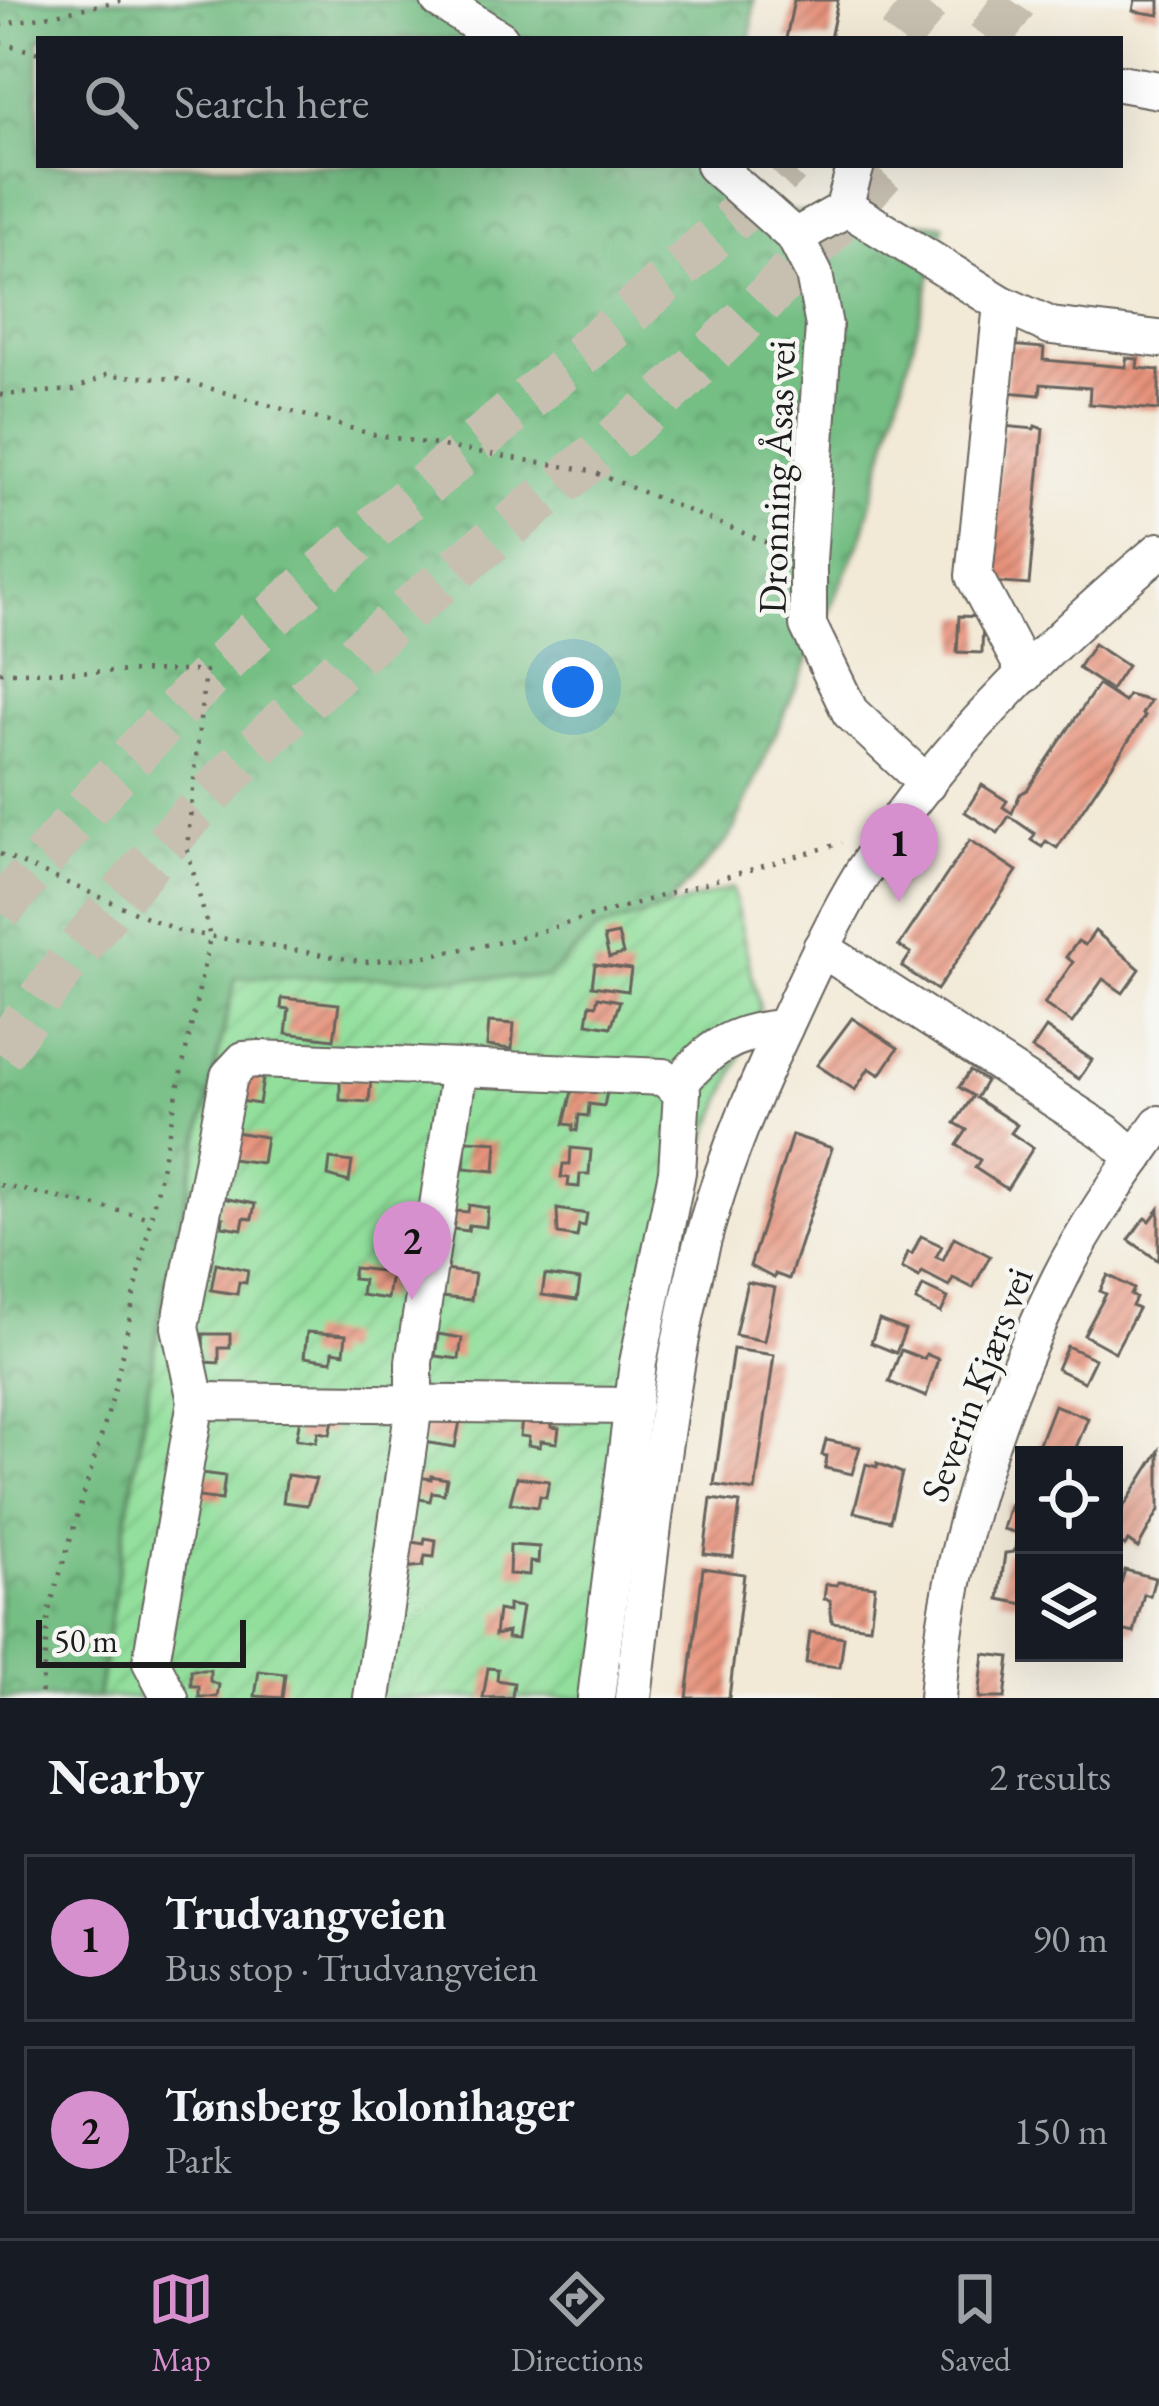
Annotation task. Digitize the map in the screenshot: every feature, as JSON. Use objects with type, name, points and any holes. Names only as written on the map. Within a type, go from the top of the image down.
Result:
[{"type":"street","points":[[439,0],[495,36]]},
{"type":"street","points":[[1123,84],[1159,91]]},
{"type":"street","points":[[717,168],[795,237]]},
{"type":"street","points":[[795,237],[843,209],[855,168]]},
{"type":"street","points":[[795,237],[848,208],[1002,304],[1052,326],[1159,339]]},
{"type":"street","name":"Dronning Åsas vei","points":[[795,237],[814,274],[824,326],[808,625],[850,712],[927,784]]},
{"type":"street","points":[[1002,304],[974,576],[1026,674]]},
{"type":"street","points":[[633,1698],[653,1525],[683,1331],[702,1243],[740,1129],[784,1028],[864,870],[927,784],[1087,611],[1159,551]]},
{"type":"street","points":[[821,948],[1105,1132],[1135,1158]]},
{"type":"street","points":[[677,1087],[709,1052],[731,1039],[753,1030],[784,1028]]},
{"type":"street","points":[[170,1698],[151,1661],[196,1401],[180,1327],[229,1076],[244,1060],[260,1059],[664,1077],[677,1087],[682,1101],[677,1172],[633,1406],[596,1698]]},
{"type":"street","points":[[372,1698],[414,1405],[413,1361],[459,1069]]},
{"type":"street","name":"Severin Kjærs vei","points":[[937,1698],[941,1645],[958,1556],[1010,1389],[1061,1275],[1159,1124]]},
{"type":"street","points":[[196,1401],[633,1406]]},
{"type":"path","points":[[0,25],[124,0]]},
{"type":"path","points":[[0,43],[36,52]]},
{"type":"path","points":[[0,395],[74,390],[106,375],[177,379],[371,434],[591,471],[808,560]]},
{"type":"path","points":[[0,672],[205,671],[188,848],[210,937],[112,1397],[49,1610],[41,1698]]},
{"type":"path","points":[[0,854],[179,931],[364,962],[507,941],[852,840]]},
{"type":"path","points":[[0,1185],[148,1217]]},
{"type":"green space","points":[[0,0],[754,0],[751,36],[36,36],[36,168],[739,168],[736,206],[944,225],[863,534],[730,838],[665,908],[596,930],[546,978],[235,978],[160,1312],[97,1698],[0,1698]]},
{"type":"green space","points":[[732,888],[760,1009],[695,1167],[661,1288],[605,1698],[98,1698],[161,1312],[236,977],[546,978],[596,930]]},
{"type":"building","points":[[794,0],[838,0],[831,36],[787,36]]},
{"type":"building","points":[[1135,0],[1159,0],[1159,15],[1133,11]]},
{"type":"building","points":[[1009,345],[1044,348],[1043,360],[1126,367],[1126,358],[1138,359],[1137,368],[1159,370],[1159,410],[1089,404],[1090,388],[1041,384],[1040,395],[1006,392]]},
{"type":"building","points":[[1003,426],[1043,429],[1029,585],[990,582]]},
{"type":"building","points":[[959,616],[983,617],[982,653],[957,652]]},
{"type":"building","points":[[1094,644],[1127,666],[1111,690],[1078,668]]},
{"type":"building","points":[[1098,685],[1124,702],[1128,695],[1150,701],[1145,716],[1057,848],[1031,840],[1035,834],[1009,816],[998,833],[965,812],[982,785],[1007,801],[1003,807],[1012,813],[1020,794]]},
{"type":"building","points":[[970,840],[1017,871],[937,990],[902,967],[911,953],[899,946]]},
{"type":"building","points":[[1095,931],[1140,969],[1123,993],[1103,979],[1072,1023],[1044,1004],[1073,962],[1066,957],[1078,941],[1085,945]]},
{"type":"building","points":[[618,934],[623,954],[609,958],[604,937]]},
{"type":"building","points":[[595,964],[631,969],[628,991],[592,986]]},
{"type":"building","points":[[598,997],[620,1001],[611,1027],[587,1023],[590,1004],[596,1005]]},
{"type":"building","points":[[282,998],[339,1004],[334,1039],[286,1033],[289,1009],[281,1008]]},
{"type":"building","points":[[852,1018],[898,1048],[880,1075],[869,1068],[855,1090],[817,1065]]},
{"type":"building","points":[[489,1022],[514,1024],[512,1049],[487,1046]]},
{"type":"building","points":[[1046,1028],[1092,1060],[1079,1079],[1032,1049]]},
{"type":"building","points":[[970,1071],[986,1081],[976,1098],[1017,1125],[1011,1133],[1033,1148],[1007,1189],[975,1168],[980,1160],[957,1145],[967,1130],[955,1123],[973,1096],[959,1087]]},
{"type":"building","points":[[244,1076],[263,1079],[259,1104],[240,1101]]},
{"type":"building","points":[[340,1077],[371,1079],[369,1102],[340,1100]]},
{"type":"building","points":[[573,1087],[607,1092],[604,1106],[589,1104],[588,1116],[579,1115],[577,1131],[564,1124]]},
{"type":"building","points":[[235,1132],[266,1137],[262,1163],[231,1159]]},
{"type":"building","points":[[792,1135],[832,1148],[789,1279],[775,1274],[774,1278],[750,1266]]},
{"type":"building","points":[[466,1140],[497,1142],[495,1171],[464,1168]]},
{"type":"building","points":[[571,1148],[591,1150],[589,1174],[580,1174],[579,1187],[568,1186],[569,1178],[561,1177],[563,1164],[570,1164]]},
{"type":"building","points":[[330,1159],[352,1162],[349,1182],[328,1176]]},
{"type":"building","points":[[222,1198],[255,1204],[252,1219],[244,1218],[242,1229],[222,1226],[223,1218],[218,1218]]},
{"type":"building","points":[[469,1205],[488,1208],[486,1227],[453,1229],[455,1211],[468,1212]]},
{"type":"building","points":[[557,1209],[587,1214],[577,1237],[558,1234]]},
{"type":"building","points":[[1159,1209],[1159,1261],[1129,1240]]},
{"type":"building","points":[[921,1236],[942,1246],[936,1257],[943,1260],[954,1237],[990,1256],[973,1288],[953,1278],[949,1286],[902,1268]]},
{"type":"building","points":[[216,1263],[248,1270],[237,1294],[211,1290]]},
{"type":"building","points":[[354,1268],[391,1272],[387,1299],[361,1295],[363,1280],[352,1279]]},
{"type":"building","points":[[444,1270],[475,1274],[471,1300],[440,1297]]},
{"type":"building","points":[[545,1275],[580,1280],[577,1300],[542,1295]]},
{"type":"building","points":[[1108,1275],[1134,1289],[1132,1306],[1138,1309],[1115,1352],[1084,1335],[1106,1294],[1100,1291]]},
{"type":"building","points":[[747,1282],[775,1288],[764,1341],[735,1335]]},
{"type":"building","points":[[923,1286],[948,1298],[941,1313],[916,1301]]},
{"type":"building","points":[[879,1320],[905,1330],[896,1353],[871,1343]]},
{"type":"building","points":[[307,1332],[346,1335],[344,1353],[333,1351],[332,1361],[304,1357]]},
{"type":"building","points":[[203,1334],[230,1334],[230,1348],[219,1348],[219,1363],[204,1362]]},
{"type":"building","points":[[438,1334],[462,1338],[459,1359],[435,1356]]},
{"type":"building","points":[[1067,1346],[1095,1359],[1084,1382],[1057,1369]]},
{"type":"building","points":[[733,1349],[774,1355],[755,1491],[714,1485]]},
{"type":"building","points":[[901,1350],[938,1359],[926,1397],[889,1382]]},
{"type":"building","points":[[1054,1405],[1088,1418],[1077,1446],[1038,1446]]},
{"type":"building","points":[[301,1414],[333,1420],[330,1434],[318,1432],[316,1442],[296,1439]]},
{"type":"building","points":[[428,1416],[460,1421],[455,1447],[423,1442]]},
{"type":"building","points":[[552,1418],[551,1427],[559,1428],[557,1443],[528,1445],[529,1437],[520,1436],[522,1420]]},
{"type":"building","points":[[826,1440],[860,1447],[852,1474],[825,1468]]},
{"type":"building","points":[[1159,1451],[1159,1510],[1138,1548],[1128,1541],[1123,1545],[1123,1508]]},
{"type":"building","points":[[877,1463],[902,1473],[890,1521],[854,1512],[866,1464],[877,1467]]},
{"type":"building","points":[[194,1472],[225,1476],[222,1500],[191,1496]]},
{"type":"building","points":[[287,1475],[316,1479],[307,1505],[283,1502]]},
{"type":"building","points":[[418,1477],[447,1479],[444,1494],[432,1492],[430,1501],[414,1498]]},
{"type":"building","points":[[517,1477],[549,1481],[538,1507],[510,1503]]},
{"type":"building","points":[[711,1499],[740,1503],[733,1557],[704,1554]]},
{"type":"building","points":[[1010,1505],[1015,1506],[1015,1532],[1003,1529]]},
{"type":"building","points":[[425,1538],[436,1540],[434,1557],[425,1556],[423,1566],[403,1568],[407,1541],[424,1544]]},
{"type":"building","points":[[510,1545],[539,1547],[538,1563],[530,1562],[529,1575],[509,1574]]},
{"type":"building","points":[[1015,1548],[1015,1602],[999,1599],[1005,1553]]},
{"type":"building","points":[[703,1568],[744,1574],[729,1698],[687,1698]]},
{"type":"building","points":[[1125,1570],[1155,1578],[1150,1596],[1144,1594],[1134,1633],[1123,1630]]},
{"type":"building","points":[[826,1584],[875,1586],[870,1627],[832,1622],[830,1600],[824,1599]]},
{"type":"building","points":[[508,1605],[522,1607],[517,1639],[507,1638],[508,1632],[495,1635],[498,1610],[508,1612]]},
{"type":"building","points":[[810,1632],[844,1637],[840,1667],[806,1663]]},
{"type":"building","points":[[984,1654],[1010,1657],[1005,1698],[979,1698]]},
{"type":"building","points":[[488,1668],[498,1669],[497,1680],[514,1683],[512,1697],[483,1698]]},
{"type":"building","points":[[191,1670],[210,1670],[210,1681],[219,1685],[217,1697],[199,1697],[199,1686],[191,1686]]},
{"type":"building","points":[[259,1671],[285,1674],[282,1698],[255,1696]]},
{"type":"tunnel","points":[[901,36],[929,0]]},
{"type":"tunnel","points":[[991,36],[1016,0]]},
{"type":"tunnel","points":[[0,911],[137,752],[247,640],[667,280],[785,168]]},
{"type":"tunnel","points":[[0,1054],[145,868],[265,739],[388,627],[668,393],[766,298],[886,168]]},
{"type":"place","name":"Trudvangveien","points":[[899,902]]},
{"type":"place","name":"Tønsberg kolonihager","points":[[412,1300]]}]
